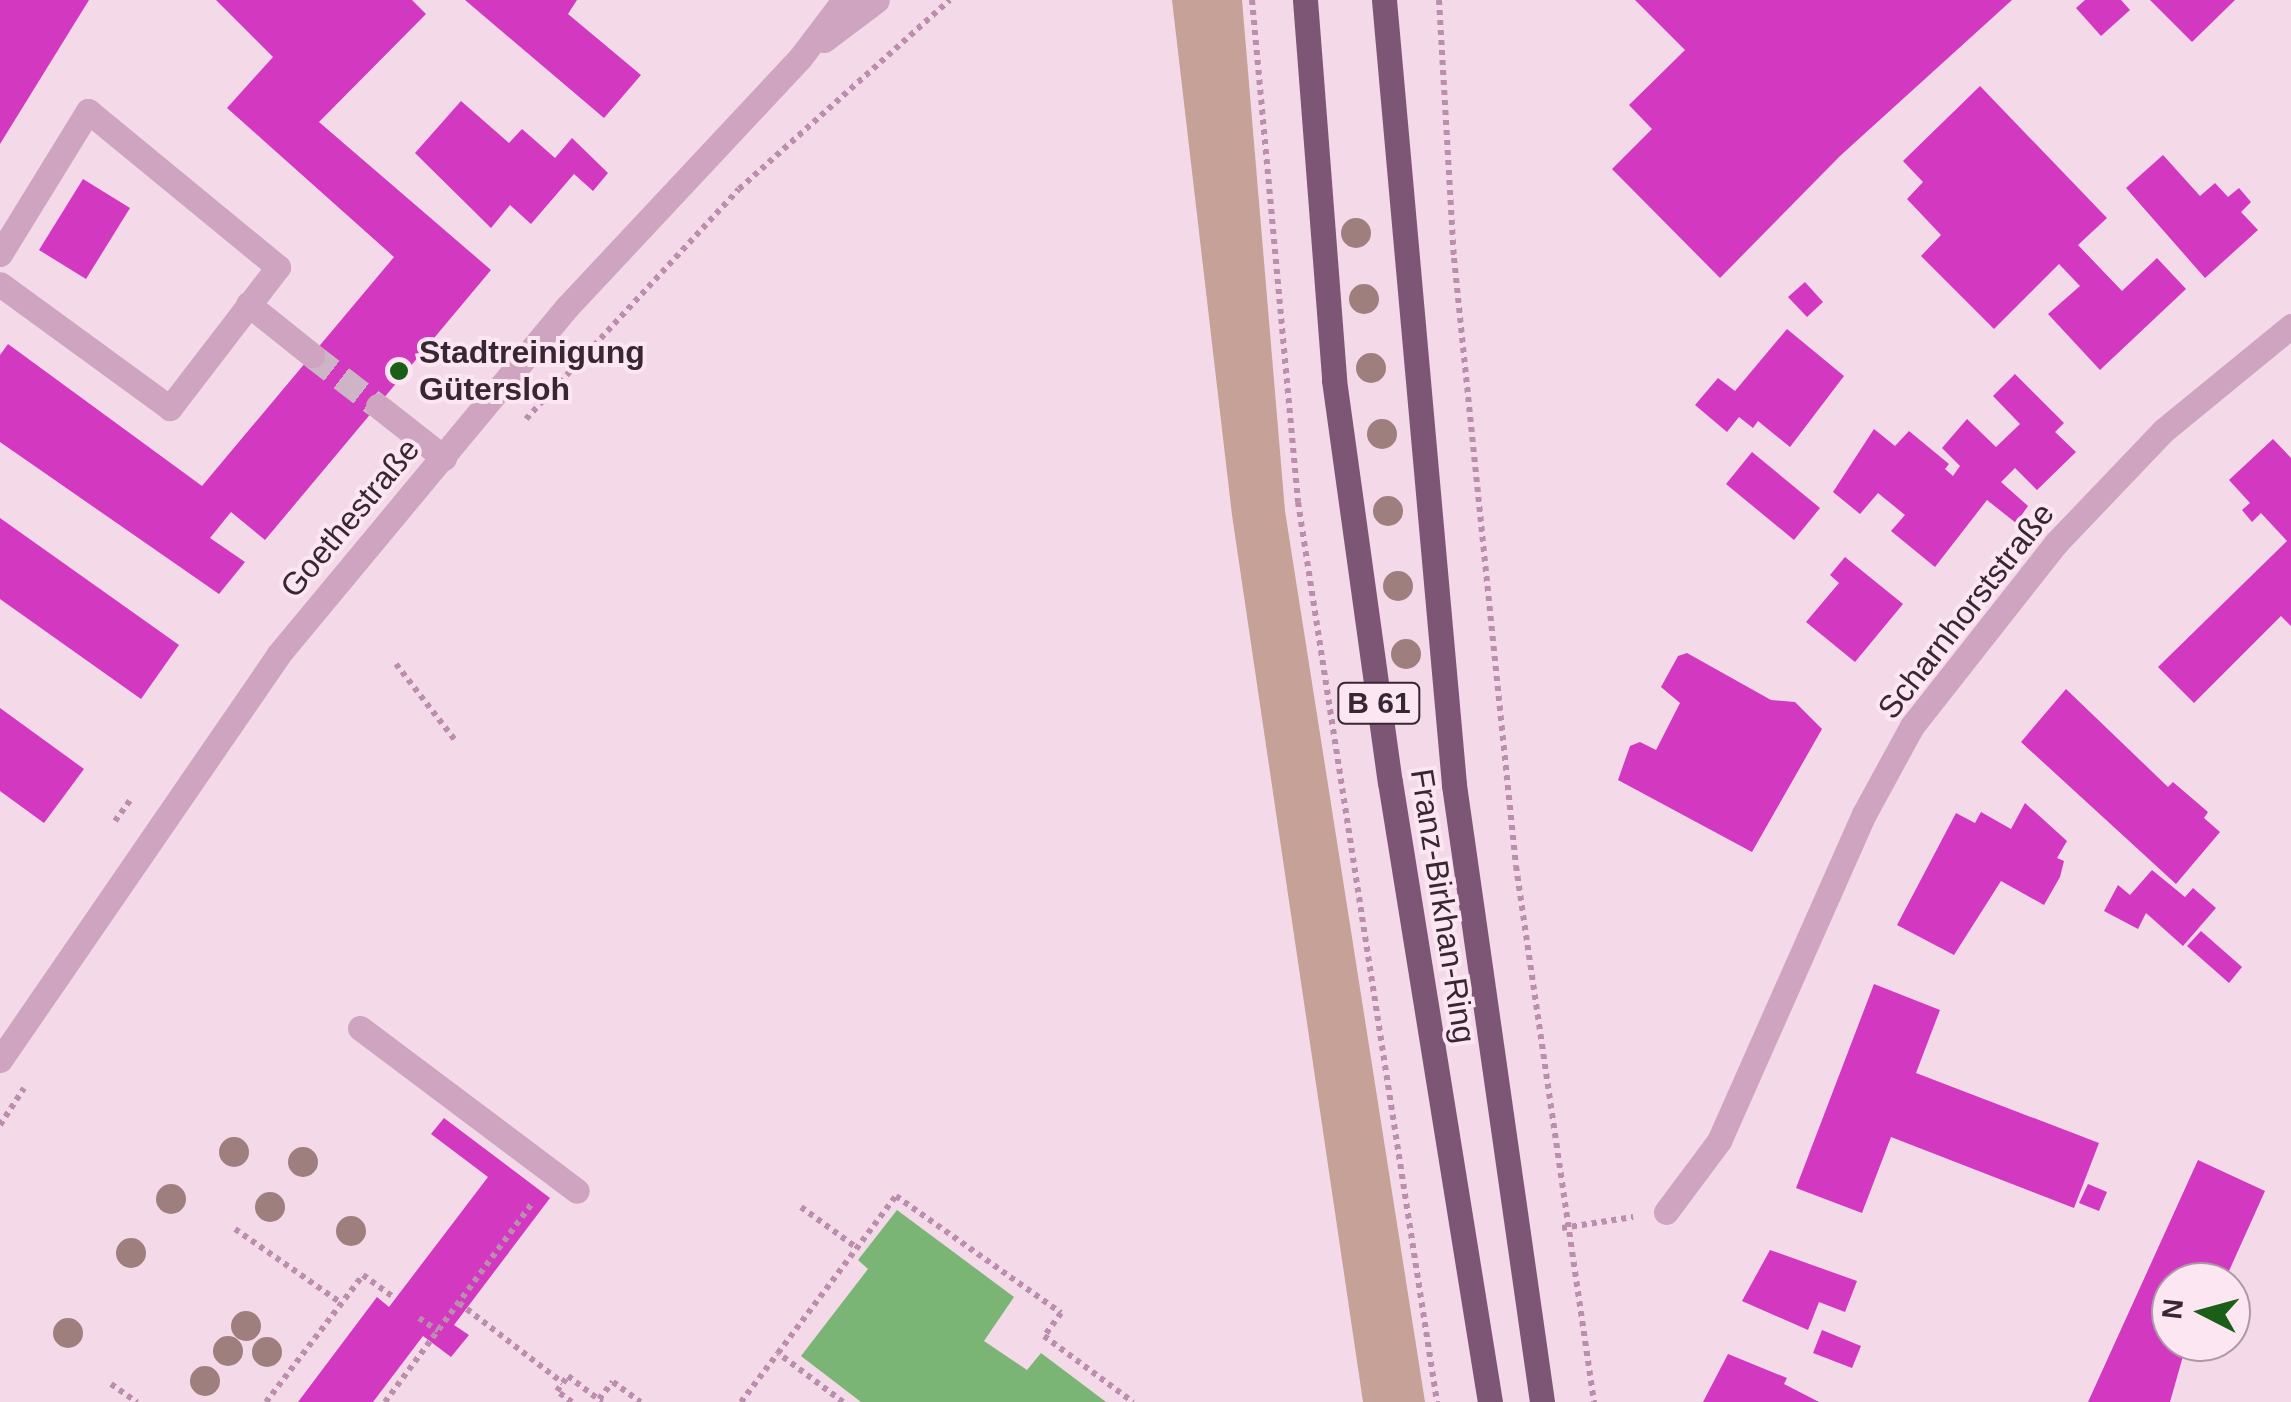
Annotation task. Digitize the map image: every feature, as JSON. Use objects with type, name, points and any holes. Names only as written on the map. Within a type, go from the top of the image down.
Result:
[{"type":"main road","name":"Franz-Birkhan-Ring","points":[[1305,0],[1334,380],[1390,782],[1490,1402]]},
{"type":"main road","name":"Franz-Birkhan-Ring","points":[[1384,0],[1454,784],[1542,1402]]},
{"type":"street","name":"Goethestraße","points":[[0,1060],[278,654],[567,307],[800,58],[844,0]]},
{"type":"street","name":"Goethestraße","points":[[800,58],[877,0]]},
{"type":"street","points":[[0,254],[88,112],[278,267],[170,408],[0,284]]},
{"type":"street","points":[[248,304],[312,355]]},
{"type":"street","name":"Scharnhorststraße","points":[[1666,1212],[1720,1140],[1864,814],[1912,726],[2056,544],[2164,430],[2291,326]]},
{"type":"street","points":[[378,406],[444,458]]},
{"type":"street","points":[[360,1028],[576,1191]]},
{"type":"path","points":[[524,422],[739,189],[950,0]]},
{"type":"path","points":[[1252,0],[1298,502],[1436,1402]]},
{"type":"path","points":[[1438,0],[1484,578],[1564,1227],[1594,1402]]},
{"type":"path","points":[[396,664],[455,740]]},
{"type":"path","points":[[385,1402],[553,1173]]},
{"type":"path","points":[[741,1402],[896,1196],[1060,1313],[1044,1336],[1133,1402]]},
{"type":"path","points":[[801,1208],[857,1248]]},
{"type":"path","points":[[1516,1235],[1666,1212]]},
{"type":"path","points":[[235,1229],[341,1304]]},
{"type":"path","points":[[266,1402],[362,1274],[396,1298]]},
{"type":"path","points":[[460,1303],[563,1383]]},
{"type":"path","points":[[420,1318],[438,1331]]},
{"type":"path","points":[[778,1353],[842,1402]]},
{"type":"path","points":[[572,1402],[557,1391],[568,1376],[601,1400],[613,1382],[641,1402]]},
{"type":"path","points":[[111,1384],[137,1402]]},
{"type":"shaded area","points":[[1172,0],[1242,0],[1285,511],[1425,1402],[1363,1402],[1232,515]]},
{"type":"shaded area","points":[[897,1210],[1014,1297],[984,1341],[1027,1370],[1041,1353],[1106,1402],[861,1402],[801,1356],[868,1269],[858,1260]]},
{"type":"building","points":[[0,0],[89,0],[0,144]]},
{"type":"building","points":[[216,0],[412,0],[426,14],[319,122],[491,270],[265,540],[231,512],[210,538],[245,562],[219,594],[0,442],[0,355],[8,344],[202,486],[394,257],[227,108],[273,57]]},
{"type":"building","points":[[465,0],[577,0],[568,14],[641,75],[604,118]]},
{"type":"building","points":[[1635,0],[2012,0],[1840,156],[1720,278],[1612,169],[1652,129],[1629,105],[1685,50]]},
{"type":"building","points":[[2085,0],[2121,0],[2130,10],[2101,36],[2076,8]]},
{"type":"building","points":[[2150,0],[2235,0],[2192,42]]},
{"type":"building","points":[[1980,86],[2107,218],[2078,245],[2122,291],[2157,258],[2186,289],[2100,370],[2048,314],[2080,286],[2059,264],[1994,329],[1921,256],[1941,235],[1907,199],[1923,182],[1903,161]]},
{"type":"building","points":[[461,101],[509,143],[522,129],[555,158],[572,138],[608,173],[593,191],[574,174],[531,224],[510,205],[491,228],[415,153]]},
{"type":"building","points":[[2163,155],[2200,196],[2215,183],[2228,197],[2239,188],[2251,202],[2241,212],[2258,230],[2205,278],[2126,188]]},
{"type":"building","points":[[83,179],[130,208],[86,279],[39,250]]},
{"type":"building","points":[[1805,282],[1823,302],[1807,317],[1788,297]]},
{"type":"building","points":[[1787,329],[1844,376],[1790,447],[1758,421],[1753,428],[1739,417],[1727,432],[1695,405],[1718,378],[1735,391]]},
{"type":"building","points":[[2015,374],[2064,423],[2055,432],[2076,452],[2037,490],[2015,468],[2001,482],[2028,506],[2016,523],[1987,500],[1935,567],[1891,531],[1905,515],[1878,493],[1860,514],[1833,492],[1874,429],[1895,446],[1909,431],[1949,464],[1945,469],[1953,476],[1960,466],[1942,448],[1967,419],[1996,447],[2020,424],[1993,396]]},
{"type":"building","points":[[2273,439],[2291,458],[2291,626],[2281,616],[2194,703],[2158,667],[2287,541],[2261,513],[2252,522],[2242,510],[2250,503],[2229,480]]},
{"type":"building","points":[[1752,452],[1820,508],[1794,540],[1726,484]]},
{"type":"building","points":[[0,518],[179,645],[141,699],[0,599]]},
{"type":"building","points":[[1845,557],[1903,604],[1855,662],[1806,622],[1839,583],[1830,575]]},
{"type":"building","points":[[1687,653],[1771,700],[1795,702],[1822,729],[1752,852],[1618,780],[1630,746],[1640,742],[1656,750],[1680,703],[1661,687],[1678,656]]},
{"type":"building","points":[[2066,689],[2168,787],[2173,782],[2208,812],[2204,818],[2220,832],[2176,884],[2021,742]]},
{"type":"building","points":[[0,708],[84,769],[44,823],[0,791]]},
{"type":"building","points":[[2025,803],[2067,841],[2057,858],[2064,861],[2060,877],[2044,905],[2001,881],[1954,955],[1897,925],[1956,813],[1975,823],[1981,812],[2011,829]]},
{"type":"building","points":[[2152,870],[2185,897],[2193,888],[2216,908],[2183,946],[2146,913],[2138,929],[2104,911],[2118,885],[2130,895]]},
{"type":"building","points":[[2201,931],[2242,967],[2229,983],[2187,946]]},
{"type":"building","points":[[1874,984],[1940,1010],[1916,1073],[2099,1143],[2074,1208],[1891,1137],[1862,1213],[1796,1188]]},
{"type":"building","points":[[444,1118],[550,1198],[454,1325],[469,1335],[451,1357],[423,1336],[373,1402],[298,1402],[377,1297],[389,1307],[488,1177],[431,1134]]},
{"type":"building","points":[[2198,1160],[2265,1191],[2233,1262],[2152,1262]]},
{"type":"building","points":[[2088,1184],[2107,1192],[2099,1211],[2079,1203]]},
{"type":"building","points":[[1770,1250],[1857,1281],[1845,1312],[1819,1302],[1808,1330],[1742,1301]]},
{"type":"building","points":[[2151,1263],[2151,1362],[2181,1362],[2170,1402],[2088,1402]]},
{"type":"building","points":[[1822,1330],[1861,1346],[1852,1368],[1813,1353]]},
{"type":"building","points":[[1728,1354],[1787,1378],[1784,1384],[1819,1402],[1703,1402]]},
{"type":"tunnel","points":[[312,355],[378,406]]},
{"type":"place","name":"Stadtreinigung Gütersloh","points":[[399,371]]}]
